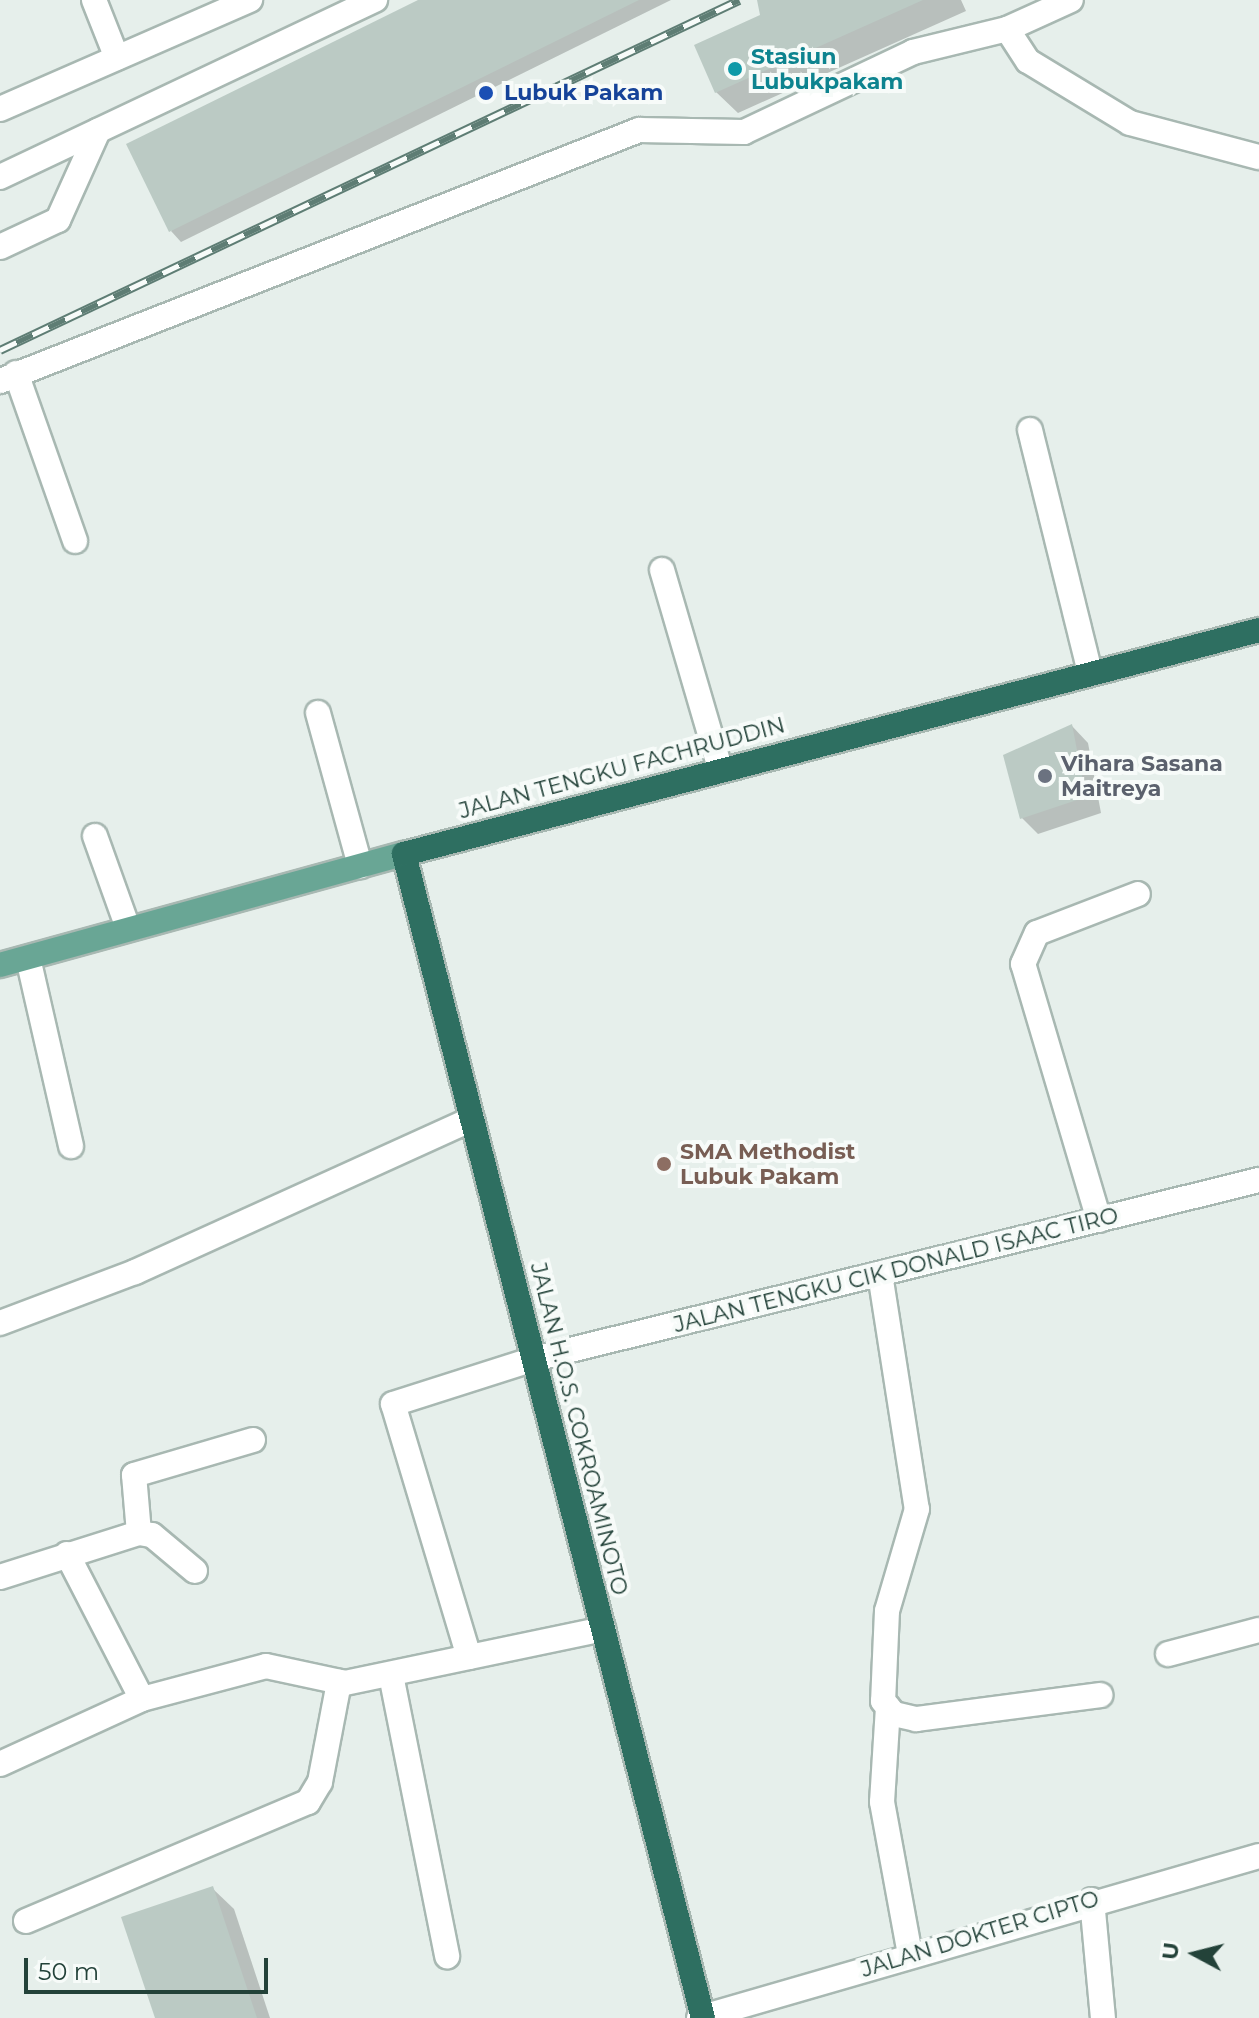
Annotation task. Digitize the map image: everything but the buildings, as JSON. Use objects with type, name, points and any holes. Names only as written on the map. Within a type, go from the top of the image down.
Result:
[{"type":"highway","name":"JALAN TENGKU FACHRUDDIN","points":[[404,854],[720,768],[1259,630]]},
{"type":"highway","name":"JALAN H.O.S. COKROAMINOTO","points":[[404,854],[702,2018]]},
{"type":"main road","name":"JALAN TENGKU FACHRUDDIN","points":[[0,965],[404,854]]},
{"type":"street","points":[[94,0],[117,58]]},
{"type":"street","points":[[186,0],[192,24]]},
{"type":"street","points":[[0,109],[250,0]]},
{"type":"street","points":[[0,177],[375,0]]},
{"type":"street","points":[[75,541],[8,377],[639,130],[744,132],[913,52],[1007,29],[1071,0]]},
{"type":"street","points":[[1007,29],[1028,61],[1130,123],[1259,157]]},
{"type":"street","points":[[0,247],[58,220],[98,131]]},
{"type":"street","points":[[1030,430],[1090,673]]},
{"type":"street","points":[[662,570],[720,768]]},
{"type":"street","points":[[318,713],[360,866]]},
{"type":"street","points":[[95,836],[128,928]]},
{"type":"street","points":[[1099,1220],[1023,964],[1037,933],[1138,894]]},
{"type":"street","points":[[28,958],[71,1146]]},
{"type":"street","points":[[0,1323],[135,1272],[472,1119]]},
{"type":"street","name":"JALAN TENGKU CIK DONALD ISAAC TIRO","points":[[469,1657],[393,1404],[534,1359],[1259,1180]]},
{"type":"street","points":[[880,1274],[916,1480],[913,1538],[887,1611],[888,1707],[882,1802],[910,1954]]},
{"type":"street","points":[[139,1533],[134,1475],[253,1440]]},
{"type":"street","points":[[0,1577],[139,1533],[152,1535],[195,1571]]},
{"type":"street","points":[[67,1554],[142,1699]]},
{"type":"street","points":[[0,1764],[142,1699],[273,1665],[339,1682],[391,1675],[603,1629]]},
{"type":"street","points":[[1168,1654],[1259,1630]]},
{"type":"street","points":[[391,1675],[447,1956]]},
{"type":"street","points":[[26,1921],[308,1802],[320,1782],[339,1682]]},
{"type":"street","points":[[888,1707],[916,1719],[1100,1695]]},
{"type":"street","name":"JALAN DOKTER CIPTO","points":[[702,2018],[1092,1900],[1259,1856]]},
{"type":"street","points":[[1092,1900],[1103,2018]]},
{"type":"railway","points":[[0,350],[739,0]]},
{"type":"place","name":"Stasiun Lubukpakam","points":[[735,69]]},
{"type":"place","name":"Lubuk Pakam","points":[[486,93]]},
{"type":"place","name":"Vihara Sasana Maitreya","points":[[1045,776]]},
{"type":"place","name":"SMA Methodist Lubuk Pakam","points":[[664,1164]]}]
